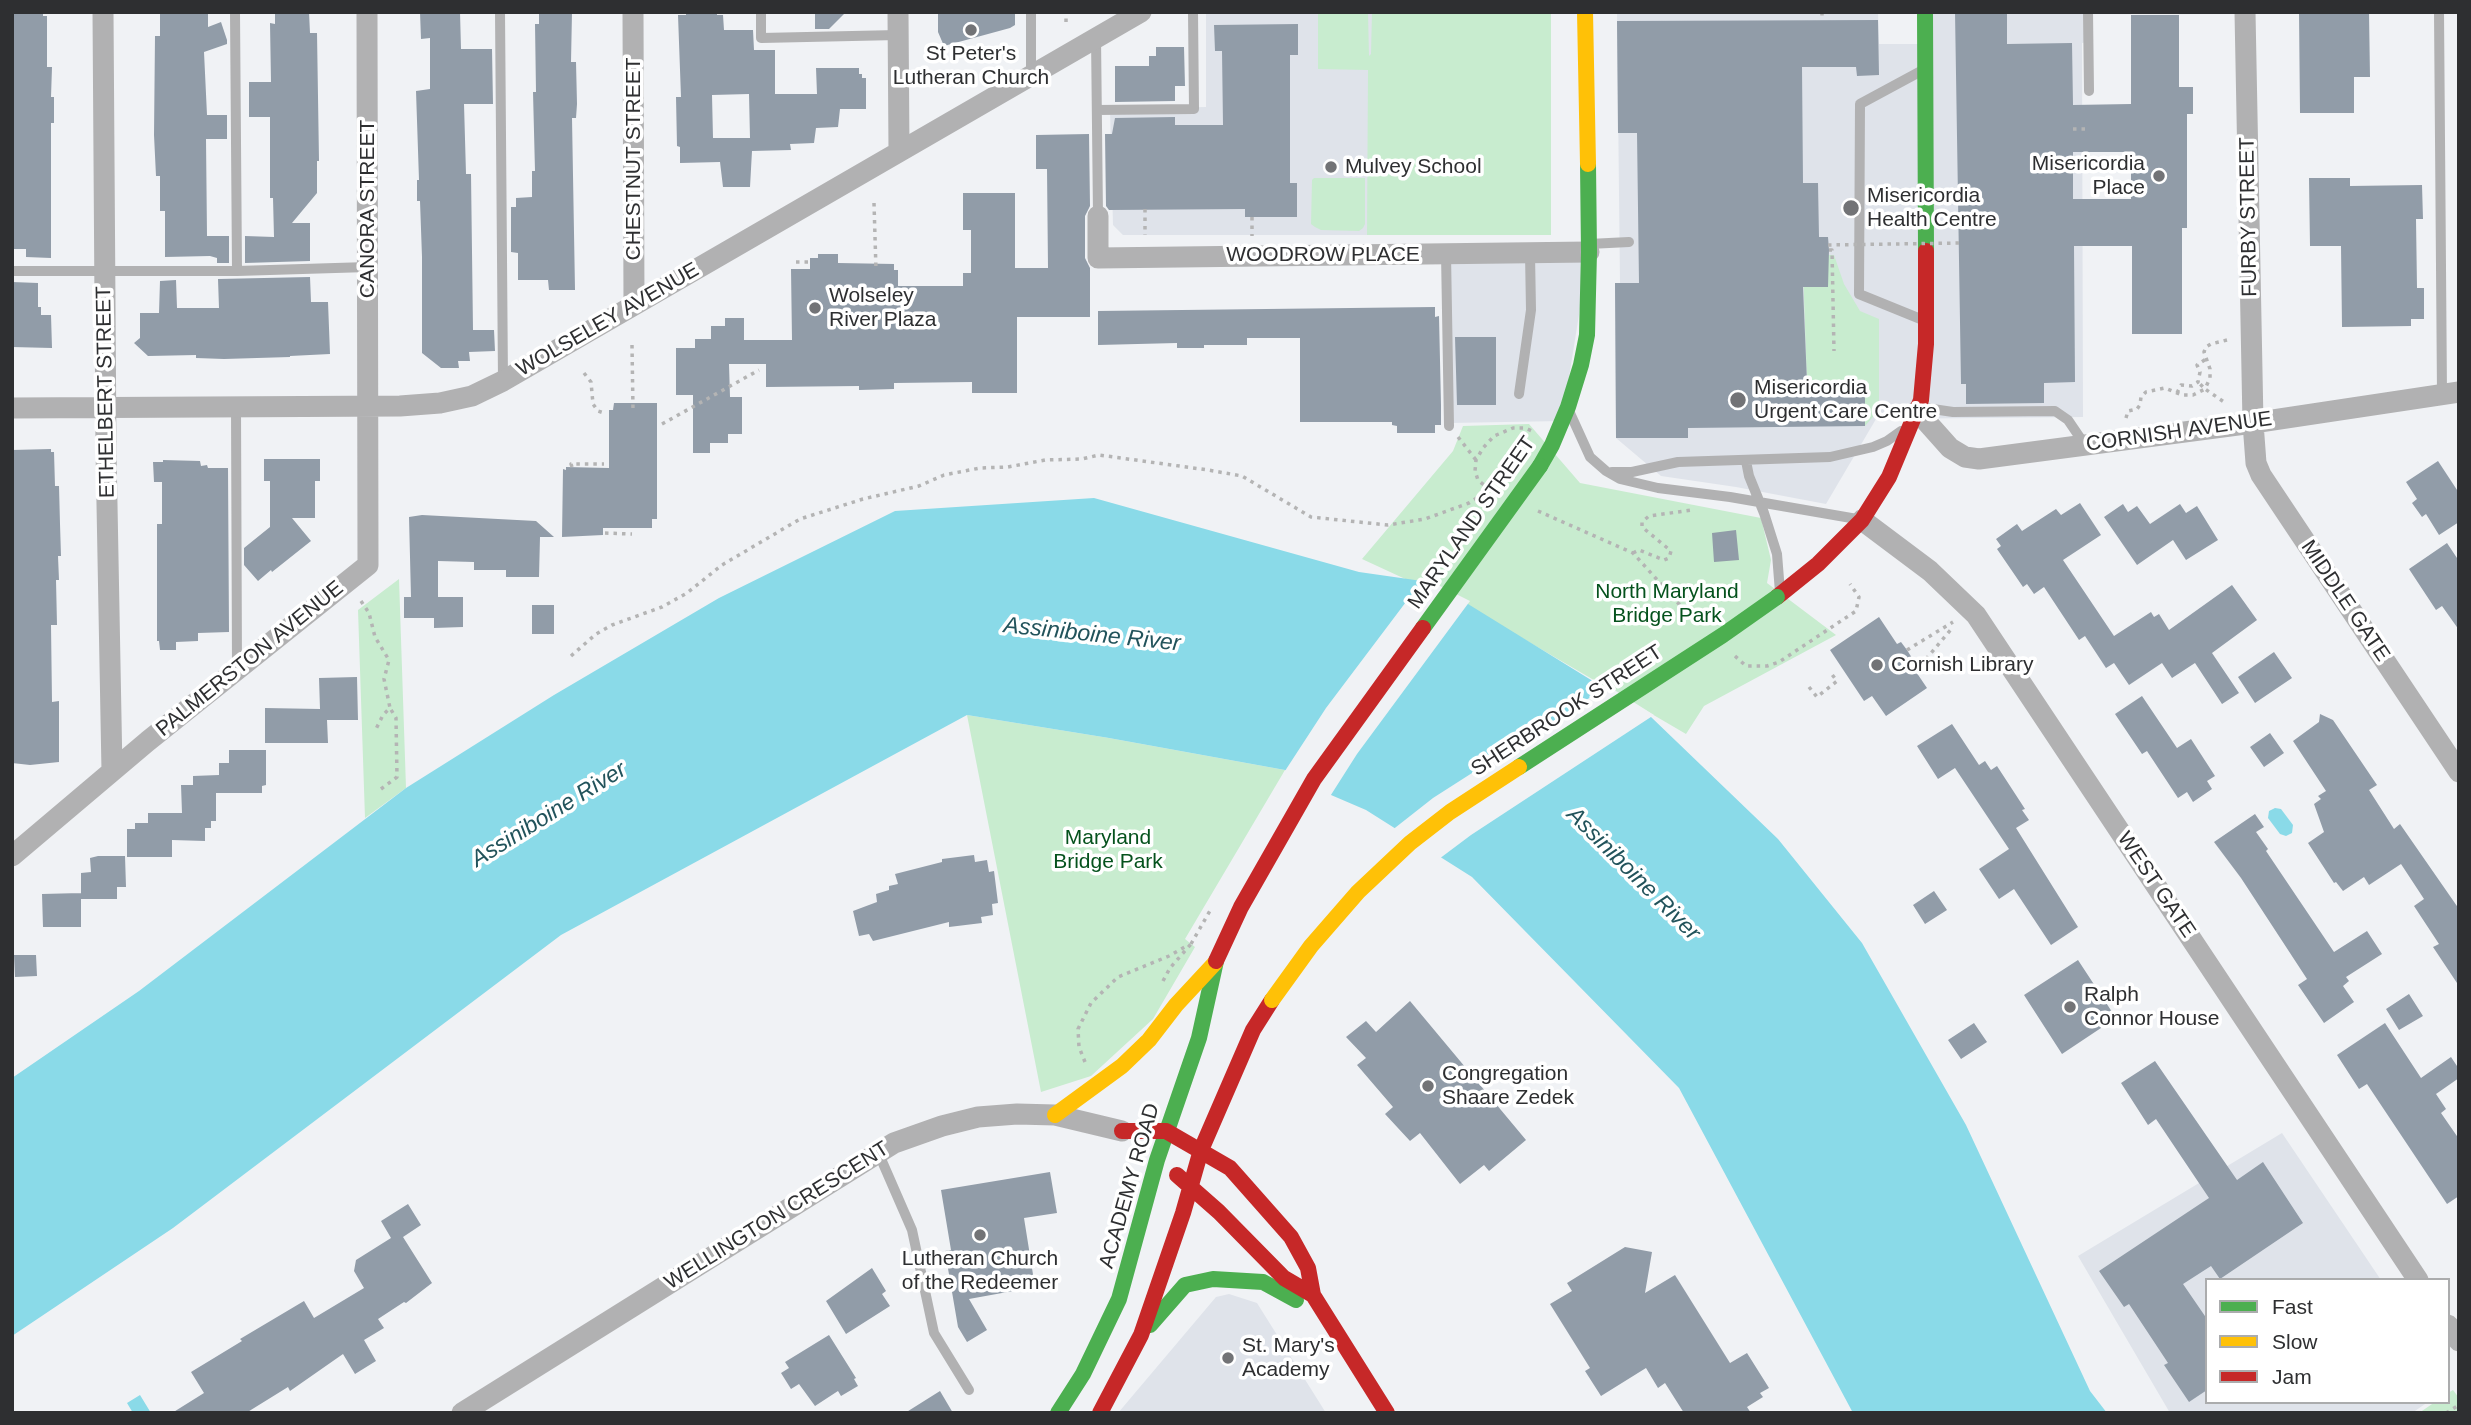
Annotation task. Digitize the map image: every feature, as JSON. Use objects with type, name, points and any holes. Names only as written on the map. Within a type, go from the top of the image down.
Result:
[{"type":"main road","name":"MARYLAND STREET","points":[[1216,961],[1241,907],[1314,779],[1509,512],[1552,445],[1568,407],[1587,335],[1589,248],[1585,12]]},
{"type":"main road","name":"SHERBROOK STREET","points":[[1201,1150],[1253,1030],[1272,1000],[1311,946],[1351,901],[1410,843],[1450,812],[1778,596],[1818,564],[1862,520],[1889,477],[1916,413],[1925,370],[1925,12]]},
{"type":"main road","points":[[1055,1115],[1122,1066],[1150,1040],[1216,961]]},
{"type":"main road","name":"ACADEMY ROAD","points":[[1058,1413],[1083,1374],[1119,1299],[1157,1160],[1199,1038],[1216,961]]},
{"type":"main road","name":"WELLINGTON CRESCENT","points":[[1122,1130],[1166,1131],[1230,1168],[1291,1237],[1308,1268],[1313,1295],[1387,1413]]},
{"type":"main road","name":"WELLINGTON CRESCENT","points":[[1122,1130],[1190,1185],[1264,1255],[1284,1278],[1313,1295]]},
{"type":"main road","points":[[1100,1413],[1141,1335],[1183,1213],[1201,1150]]},
{"type":"main road","points":[[1141,1335],[1185,1285],[1213,1279],[1264,1282],[1325,1315]]},
{"type":"street","name":"ETHELBERT STREET","points":[[103,12],[112,771]]},
{"type":"street","name":"CANORA STREET","points":[[367,12],[369,406]]},
{"type":"street","name":"CHESTNUT STREET","points":[[633,12],[634,305]]},
{"type":"street","points":[[898,12],[899,151]]},
{"type":"street","name":"WOLSELEY AVENUE","points":[[12,408],[411,405],[453,401],[472,396],[503,381],[1141,12]]},
{"type":"street","name":"FURBY STREET","points":[[2245,12],[2252,423]]},
{"type":"street","name":"WOODROW PLACE","points":[[1098,216],[1098,257],[1531,254],[1589,248]]},
{"type":"street","name":"CORNISH AVENUE","points":[[1916,413],[1950,448],[1972,458],[2252,423],[2450,393]]},
{"type":"street","name":"PALMERSTON AVENUE","points":[[12,856],[112,771],[368,565],[369,406]]},
{"type":"street","name":"MIDDLE GATE","points":[[2252,423],[2254,450],[2261,475],[2459,772]]},
{"type":"street","name":"WEST GATE","points":[[1862,520],[1930,571],[1976,615],[2417,1278]]},
{"type":"street","name":"WELLINGTON CRESCENT","points":[[461,1413],[878,1152],[918,1133],[978,1117],[1017,1114],[1055,1115],[1122,1130]]},
{"type":"lane","points":[[235,12],[237,271]]},
{"type":"lane","points":[[500,12],[503,381]]},
{"type":"lane","points":[[761,12],[761,38],[898,35]]},
{"type":"lane","points":[[1031,12],[1031,75]]},
{"type":"lane","points":[[1097,110],[1194,108],[1193,12]]},
{"type":"lane","points":[[2088,12],[2089,91]]},
{"type":"lane","points":[[2439,12],[2450,393]]},
{"type":"lane","points":[[1097,37],[1098,216]]},
{"type":"lane","points":[[1925,69],[1860,104],[1859,294],[1926,321]]},
{"type":"lane","points":[[1589,248],[1629,242]]},
{"type":"lane","points":[[1446,254],[1449,426]]},
{"type":"lane","points":[[1519,394],[1531,310],[1531,254]]},
{"type":"lane","points":[[12,271],[237,271],[368,267]]},
{"type":"lane","points":[[236,407],[237,669]]},
{"type":"lane","points":[[1568,407],[1590,457],[1620,479],[1647,486],[1862,520]]},
{"type":"lane","points":[[1606,471],[1623,473],[1678,462],[1809,459],[1855,453],[1887,441],[1916,413],[2054,411],[2068,421],[2085,445]]},
{"type":"lane","points":[[1746,460],[1749,476],[1777,554],[1778,596]]},
{"type":"lane","points":[[878,1152],[912,1230],[934,1333],[969,1390]]},
{"type":"path","points":[[1066,12],[1066,22]]},
{"type":"path","points":[[1822,12],[1822,20]]},
{"type":"path","points":[[2073,129],[2090,129]]},
{"type":"path","points":[[874,203],[876,270]]},
{"type":"path","points":[[1145,209],[1145,241]]},
{"type":"path","points":[[1252,217],[1252,241]]},
{"type":"path","points":[[1834,351],[1832,250],[1828,247],[1959,243]]},
{"type":"path","points":[[796,262],[810,262]]},
{"type":"path","points":[[2126,418],[2128,411],[2137,408],[2141,397],[2151,390],[2165,388],[2193,396],[2205,389],[2210,377],[2204,352],[2206,347],[2227,340]]},
{"type":"path","points":[[632,345],[633,410]]},
{"type":"path","points":[[2206,359],[2197,365],[2200,372],[2199,382],[2227,404]]},
{"type":"path","points":[[662,424],[759,370]]},
{"type":"path","points":[[584,373],[591,383],[593,404],[598,411],[604,413]]},
{"type":"path","points":[[2177,393],[2181,385],[2192,386],[2199,382]]},
{"type":"path","points":[[1449,426],[1476,460]]},
{"type":"path","points":[[1501,495],[1478,480],[1476,460],[1493,436],[1513,428],[1532,431]]},
{"type":"path","points":[[571,656],[596,634],[612,625],[662,607],[687,593],[722,565],[800,519],[863,499],[919,486],[944,475],[1099,455],[1242,476],[1311,517],[1388,525],[1425,519],[1469,503],[1489,489]]},
{"type":"path","points":[[572,467],[571,464],[604,464]]},
{"type":"path","points":[[1633,553],[1639,550],[1664,559],[1669,558],[1671,551],[1643,527],[1642,522],[1649,516],[1693,510]]},
{"type":"path","points":[[1537,511],[1633,553],[1705,631]]},
{"type":"path","points":[[605,533],[632,534]]},
{"type":"path","points":[[1726,648],[1746,666],[1767,666],[1779,662],[1856,611],[1859,597],[1850,584]]},
{"type":"path","points":[[361,601],[369,613],[375,637],[388,660],[384,680],[390,708],[396,718],[397,777],[381,789]]},
{"type":"path","points":[[1907,650],[1951,626],[1915,671]]},
{"type":"path","points":[[1809,687],[1817,697],[1837,681],[1830,672]]},
{"type":"path","points":[[374,731],[390,708]]},
{"type":"path","points":[[1087,1067],[1079,1047],[1078,1029],[1091,1003],[1118,977],[1191,944]]},
{"type":"path","points":[[2446,1413],[2459,1405]]},
{"type":"shaded area","name":"Mulvey School","points":[[1206,12],[1551,12],[1551,235],[1123,235],[1113,225],[1110,109],[1206,107]]},
{"type":"shaded area","name":"Misericordia Health Centre","points":[[1617,12],[1878,12],[1879,44],[1925,44],[1925,12],[2088,12],[2089,42],[2082,43],[2083,417],[1876,419],[1826,504],[1661,476],[1616,438],[1615,284],[1620,283]]},
{"type":"shaded area","points":[[1589,252],[1562,421],[1449,423],[1446,254]]},
{"type":"shaded area","points":[[2282,1133],[2380,1278],[2205,1278],[2205,1404],[2425,1404],[2412,1413],[2170,1413],[2078,1256]]},
{"type":"shaded area","name":"St. Mary's Academy","points":[[1229,1294],[1257,1303],[1326,1413],[1118,1413],[1216,1297]]},
{"type":"green space","points":[[1318,12],[1368,12],[1369,56],[1372,12],[1551,12],[1551,235],[1367,235],[1368,70],[1318,69]]},
{"type":"green space","points":[[1314,178],[1365,178],[1363,228],[1359,231],[1321,230],[1311,224]]},
{"type":"green space","points":[[1828,255],[1834,255],[1844,284],[1860,311],[1879,319],[1879,410],[1865,426],[1865,381],[1807,382],[1803,269]]},
{"type":"green space","name":"North Maryland Bridge Park","points":[[1529,424],[1580,483],[1761,518],[1771,560],[1767,583],[1836,635],[1704,706],[1686,734],[1481,614],[1362,559],[1453,451],[1463,426]]},
{"type":"green space","points":[[399,579],[406,788],[365,818],[358,610]]},
{"type":"green space","name":"Maryland Bridge Park","points":[[967,715],[1285,770],[1185,939],[1195,947],[1153,1019],[1091,1076],[1041,1092]]},
{"type":"green space","points":[[2453,1390],[2459,1398],[2459,1413],[2419,1413],[2432,1404],[2450,1404],[2450,1392]]},
{"type":"water","name":"Assiniboine River","points":[[1094,498],[1359,572],[1422,581],[1468,604],[1651,717],[1778,839],[1862,943],[1966,1125],[2090,1391],[2107,1413],[1853,1413],[1679,1088],[1472,877],[1366,810],[1285,770],[967,715],[561,935],[173,1228],[12,1336],[12,1078],[139,991],[406,788],[554,695],[719,598],[895,511]]},
{"type":"water","points":[[2281,809],[2293,825],[2292,833],[2286,836],[2280,834],[2268,818],[2269,811]]},
{"type":"water","points":[[140,1395],[151,1413],[133,1413],[127,1403]]},
{"type":"pier","points":[[1424,578],[1470,601],[1357,754],[1329,798],[1283,774],[1326,708]]},
{"type":"pier","points":[[1608,686],[1654,715],[1471,835],[1439,859],[1391,831],[1433,798]]},
{"type":"building","points":[[160,12],[208,12],[208,27],[221,22],[227,40],[227,44],[204,52],[207,115],[227,115],[227,139],[206,139],[207,236],[229,236],[229,263],[217,263],[217,258],[210,256],[165,257],[165,211],[160,211],[160,176],[156,176],[154,135],[155,36],[160,36]]},
{"type":"building","points":[[275,12],[309,12],[310,33],[317,33],[317,193],[292,223],[310,223],[310,261],[245,263],[245,236],[274,237],[273,198],[270,198],[270,117],[249,117],[249,82],[271,82],[270,23],[275,24]]},
{"type":"building","points":[[420,12],[460,12],[461,49],[492,49],[493,104],[464,104],[466,174],[471,174],[473,330],[494,330],[495,351],[469,352],[470,361],[458,361],[459,368],[441,368],[422,353],[422,257],[420,201],[417,201],[419,180],[416,91],[430,89],[430,38],[421,39]]},
{"type":"building","points":[[539,12],[572,12],[571,62],[576,62],[577,104],[576,118],[572,118],[575,290],[549,290],[548,280],[518,280],[518,253],[511,252],[511,207],[516,207],[516,198],[532,197],[532,171],[535,171],[535,24],[539,24]]},
{"type":"building","points":[[815,12],[846,12],[829,29],[815,29]]},
{"type":"building","name":"St Peter's Lutheran Church","points":[[938,12],[1015,12],[1015,25],[944,46],[938,32]]},
{"type":"building","points":[[1955,12],[2007,12],[2007,44],[2072,43],[2073,105],[2131,104],[2131,15],[2179,15],[2179,87],[2193,87],[2193,114],[2187,114],[2187,228],[2182,228],[2182,334],[2132,334],[2132,246],[2074,246],[2075,382],[2044,383],[2044,403],[1966,404],[1966,384],[1961,384]],"holes":[[[2073,152],[2131,152],[2131,199],[2073,199]]]},
{"type":"building","points":[[2299,12],[2369,12],[2370,77],[2354,77],[2354,113],[2300,113]]},
{"type":"building","points":[[717,13],[723,15],[724,30],[753,30],[754,50],[775,50],[775,94],[817,94],[816,68],[859,68],[859,74],[866,78],[866,109],[840,109],[838,127],[816,128],[814,143],[790,144],[791,150],[752,151],[750,187],[723,187],[720,162],[680,163],[676,97],[681,97],[678,15]],"holes":[[[749,94],[750,138],[713,138],[712,95]]]},
{"type":"building","points":[[12,14],[47,16],[47,67],[52,67],[51,97],[54,97],[54,123],[51,123],[51,258],[26,257],[26,249],[12,249]]},
{"type":"building","points":[[1878,20],[1879,75],[1857,76],[1856,67],[1802,67],[1803,183],[1818,183],[1819,237],[1828,237],[1829,250],[1828,287],[1803,287],[1807,382],[1865,380],[1865,426],[1688,428],[1688,438],[1616,438],[1615,283],[1639,283],[1637,133],[1618,133],[1617,21]]},
{"type":"building","points":[[1298,24],[1298,55],[1290,55],[1290,183],[1297,183],[1297,217],[1245,217],[1245,209],[1109,210],[1106,206],[1105,134],[1112,134],[1115,118],[1175,117],[1175,125],[1223,125],[1222,51],[1215,51],[1214,25]]},
{"type":"building","points":[[1156,47],[1184,47],[1185,86],[1175,86],[1175,101],[1115,102],[1115,66],[1149,66],[1149,56],[1156,56]]},
{"type":"building","points":[[1089,134],[1090,206],[1085,216],[1085,258],[1090,268],[1090,317],[1017,317],[1017,393],[972,393],[972,382],[894,383],[894,389],[859,390],[859,386],[766,387],[766,364],[729,364],[730,397],[742,397],[742,434],[728,434],[728,443],[710,443],[710,453],[693,453],[693,395],[676,395],[676,348],[695,348],[695,339],[711,339],[711,326],[725,326],[725,318],[744,318],[744,340],[792,340],[791,269],[810,269],[810,258],[818,258],[818,254],[838,254],[838,263],[894,264],[894,270],[898,270],[898,286],[963,286],[963,273],[971,273],[971,230],[963,230],[963,193],[1015,193],[1015,268],[1048,268],[1047,169],[1036,169],[1036,135]]},
{"type":"building","points":[[2309,178],[2350,178],[2350,186],[2422,185],[2423,219],[2416,219],[2417,288],[2424,288],[2424,319],[2411,319],[2411,326],[2342,327],[2341,246],[2310,246]]},
{"type":"building","points":[[310,277],[311,302],[328,302],[330,354],[224,359],[196,358],[196,355],[148,356],[134,343],[140,338],[140,313],[159,313],[160,281],[176,280],[177,308],[219,308],[218,279]]},
{"type":"building","points":[[12,282],[38,283],[38,307],[41,307],[41,315],[51,315],[52,348],[12,347]]},
{"type":"building","points":[[1435,307],[1435,317],[1439,316],[1441,425],[1435,425],[1435,433],[1397,433],[1397,426],[1392,425],[1392,422],[1300,422],[1300,338],[1247,338],[1247,345],[1204,345],[1204,348],[1177,348],[1177,343],[1098,345],[1098,311]]},
{"type":"building","points":[[1455,337],[1496,337],[1496,405],[1457,405]]},
{"type":"building","points":[[614,403],[657,403],[657,519],[652,519],[652,528],[603,528],[603,535],[562,537],[563,469],[609,468],[609,410],[613,410]]},
{"type":"building","points":[[51,449],[51,452],[54,452],[55,486],[59,486],[61,556],[58,556],[59,580],[56,580],[57,625],[51,625],[52,702],[59,701],[59,762],[30,765],[12,763],[12,450]]},
{"type":"building","points":[[264,459],[320,459],[320,481],[315,481],[315,518],[292,518],[311,541],[258,581],[244,565],[244,548],[270,527],[270,481],[264,481]]},
{"type":"building","points":[[200,461],[201,466],[207,465],[208,468],[228,468],[229,632],[198,633],[198,641],[176,642],[176,650],[160,650],[157,641],[157,524],[162,524],[162,482],[154,482],[153,462]]},
{"type":"building","points":[[2438,461],[2459,493],[2459,522],[2439,535],[2426,514],[2422,517],[2412,503],[2417,499],[2406,482]]},
{"type":"building","points":[[2080,503],[2101,535],[2063,560],[2114,636],[2151,612],[2154,617],[2159,614],[2169,630],[2232,585],[2257,620],[2212,653],[2239,693],[2222,704],[2195,663],[2172,678],[2162,663],[2129,685],[2114,663],[2106,668],[2085,636],[2079,640],[2044,587],[2034,594],[2027,584],[2023,587],[1997,549],[2001,546],[1996,539],[2017,524],[2022,531],[2056,509],[2061,515]]},
{"type":"building","points":[[2123,504],[2128,512],[2137,506],[2150,524],[2180,504],[2186,513],[2197,506],[2218,540],[2186,560],[2173,540],[2137,565],[2104,517]]},
{"type":"building","points":[[422,515],[536,521],[554,537],[540,537],[539,577],[506,577],[506,570],[474,570],[474,562],[438,561],[438,597],[463,597],[463,627],[434,628],[434,618],[404,618],[404,597],[411,597],[409,517]]},
{"type":"building","points":[[1736,530],[1739,560],[1714,562],[1712,533]]},
{"type":"building","points":[[2447,543],[2459,561],[2459,630],[2442,606],[2436,610],[2409,569]]},
{"type":"building","points":[[532,605],[554,605],[554,634],[532,634]]},
{"type":"building","name":"Cornish Library","points":[[1879,617],[1897,644],[1901,642],[1907,650],[1912,658],[1908,660],[1927,688],[1886,716],[1872,696],[1864,701],[1830,650]]},
{"type":"building","points":[[2274,652],[2292,678],[2255,703],[2238,677]]},
{"type":"building","points":[[357,677],[358,720],[327,720],[328,743],[265,743],[265,708],[320,709],[319,678]]},
{"type":"building","points":[[2142,696],[2177,748],[2191,739],[2215,776],[2207,781],[2212,789],[2193,802],[2187,792],[2178,798],[2147,751],[2142,754],[2115,714]]},
{"type":"building","points":[[2320,714],[2333,720],[2377,785],[2369,790],[2394,829],[2400,824],[2459,909],[2459,986],[2433,947],[2439,944],[2414,906],[2424,899],[2401,864],[2369,885],[2364,877],[2343,891],[2334,883],[2308,843],[2324,832],[2314,804],[2321,799],[2318,796],[2326,791],[2293,741],[2319,722]]},
{"type":"building","points":[[1952,724],[1979,765],[1985,761],[1991,770],[1997,766],[2025,809],[2022,810],[2029,820],[2016,828],[2078,927],[2051,945],[2014,889],[1999,899],[1979,869],[2009,849],[1955,768],[1938,779],[1917,746]]},
{"type":"building","points":[[2270,733],[2284,753],[2264,767],[2250,747]]},
{"type":"building","points":[[229,750],[266,750],[266,785],[262,786],[262,793],[216,793],[216,821],[211,821],[211,828],[205,828],[205,841],[172,840],[172,857],[127,857],[127,829],[135,829],[135,823],[148,823],[148,813],[182,813],[181,785],[193,785],[193,776],[219,775],[219,763],[229,763]]},
{"type":"building","points":[[2255,814],[2264,827],[2256,832],[2268,849],[2266,851],[2334,952],[2367,931],[2382,954],[2346,977],[2349,981],[2343,986],[2354,1002],[2324,1023],[2298,985],[2307,979],[2241,878],[2214,842]]},
{"type":"building","points":[[974,855],[975,862],[987,860],[989,872],[994,871],[998,903],[992,904],[993,915],[981,917],[982,923],[949,927],[949,922],[873,941],[869,934],[859,936],[853,911],[877,902],[876,894],[898,884],[895,874],[942,862],[942,859]]},
{"type":"building","points":[[125,856],[126,887],[117,887],[117,899],[81,899],[81,873],[91,872],[90,858]]},
{"type":"building","points":[[1934,891],[1947,910],[1925,924],[1913,905]]},
{"type":"building","points":[[81,893],[81,927],[43,927],[42,894]]},
{"type":"building","points":[[14,955],[36,955],[37,976],[15,977]]},
{"type":"building","name":"Ralph Connor House","points":[[2078,960],[2116,1018],[2062,1054],[2024,995]]},
{"type":"building","points":[[2409,994],[2423,1016],[2399,1030],[2386,1009]]},
{"type":"building","name":"Congregation Shaare Zedek","points":[[1410,1001],[1526,1140],[1489,1171],[1484,1165],[1460,1184],[1420,1133],[1410,1141],[1385,1114],[1393,1107],[1357,1065],[1366,1058],[1346,1037],[1366,1021],[1376,1032]]},
{"type":"building","points":[[1974,1023],[1987,1042],[1961,1059],[1948,1040]]},
{"type":"building","points":[[2385,1023],[2421,1078],[2451,1057],[2459,1069],[2459,1078],[2436,1094],[2446,1109],[2441,1113],[2459,1139],[2459,1196],[2447,1204],[2367,1084],[2359,1089],[2337,1055]]},
{"type":"building","points":[[2155,1061],[2237,1180],[2263,1162],[2303,1223],[2221,1278],[2211,1266],[2183,1284],[2205,1316],[2205,1391],[2189,1402],[2164,1365],[2168,1363],[2129,1304],[2124,1307],[2099,1271],[2209,1198],[2156,1119],[2148,1125],[2121,1083]]},
{"type":"building","name":"Lutheran Church of the Redeemer","points":[[1050,1172],[1057,1213],[1024,1218],[1035,1287],[969,1299],[987,1330],[967,1342],[958,1327],[945,1251],[951,1250],[941,1190]]},
{"type":"building","points":[[408,1204],[421,1225],[403,1237],[432,1283],[406,1303],[378,1319],[384,1328],[364,1340],[376,1361],[355,1374],[343,1354],[290,1391],[288,1387],[246,1413],[172,1413],[204,1393],[191,1372],[242,1341],[240,1339],[304,1301],[314,1318],[364,1288],[354,1271],[356,1260],[391,1238],[381,1221]]},
{"type":"building","points":[[1625,1247],[1652,1252],[1645,1293],[1675,1275],[1730,1363],[1747,1353],[1769,1388],[1760,1393],[1763,1397],[1747,1407],[1751,1413],[1684,1413],[1665,1383],[1658,1388],[1646,1368],[1601,1396],[1585,1371],[1590,1368],[1550,1304],[1572,1291],[1567,1283]]},
{"type":"building","points":[[872,1268],[886,1291],[882,1294],[890,1306],[846,1334],[826,1301]]},
{"type":"building","points":[[829,1335],[856,1378],[854,1379],[858,1386],[841,1396],[838,1391],[815,1406],[799,1384],[791,1389],[781,1373],[789,1368],[785,1362]]},
{"type":"building","points":[[940,1391],[953,1413],[905,1413]]},
{"type":"traffic: fast","points":[[1925,12],[1926,251]]},
{"type":"traffic: fast","points":[[1540,466],[1568,407],[1587,335],[1588,164]]},
{"type":"traffic: fast","points":[[1423,628],[1540,466]]},
{"type":"traffic: fast","points":[[1519,767],[1777,597]]},
{"type":"traffic: fast","points":[[1058,1413],[1083,1374],[1119,1299],[1157,1160],[1199,1038],[1216,961]]},
{"type":"traffic: fast","points":[[1150,1325],[1185,1285],[1213,1279],[1263,1282],[1296,1300]]},
{"type":"traffic: slow","points":[[1585,12],[1588,164]]},
{"type":"traffic: slow","points":[[1272,1000],[1311,946],[1358,892],[1410,843],[1450,812],[1519,767]]},
{"type":"traffic: slow","points":[[1055,1115],[1122,1066],[1149,1040],[1176,1005],[1215,963]]},
{"type":"traffic: jam","points":[[1777,597],[1818,564],[1862,520],[1889,477],[1921,400],[1926,344],[1926,251]]},
{"type":"traffic: jam","points":[[1216,961],[1241,907],[1314,779],[1423,628]]},
{"type":"traffic: jam","points":[[1100,1413],[1141,1335],[1183,1213],[1201,1150],[1253,1030],[1272,1000]]},
{"type":"traffic: jam","points":[[1122,1131],[1166,1131],[1230,1168],[1291,1237],[1308,1268],[1313,1295],[1387,1413]]},
{"type":"traffic: jam","points":[[1177,1175],[1219,1212],[1284,1278],[1313,1295]]},
{"type":"place","name":"St Peter's Lutheran Church","points":[[971,30]]},
{"type":"place","name":"Mulvey School","points":[[1331,167]]},
{"type":"place","name":"Misericordia Place","points":[[2159,176]]},
{"type":"place","name":"Misericordia Health Centre","points":[[1851,208]]},
{"type":"place","name":"Wolseley River Plaza","points":[[815,308]]},
{"type":"place","name":"Misericordia Urgent Care Centre","points":[[1738,400]]},
{"type":"place","name":"Cornish Library","points":[[1877,665]]},
{"type":"place","name":"Ralph Connor House","points":[[2070,1007]]},
{"type":"place","name":"Congregation Shaare Zedek","points":[[1428,1086]]},
{"type":"place","name":"Lutheran Church of the Redeemer","points":[[980,1235]]},
{"type":"place","name":"St. Mary's Academy","points":[[1228,1358]]}]
